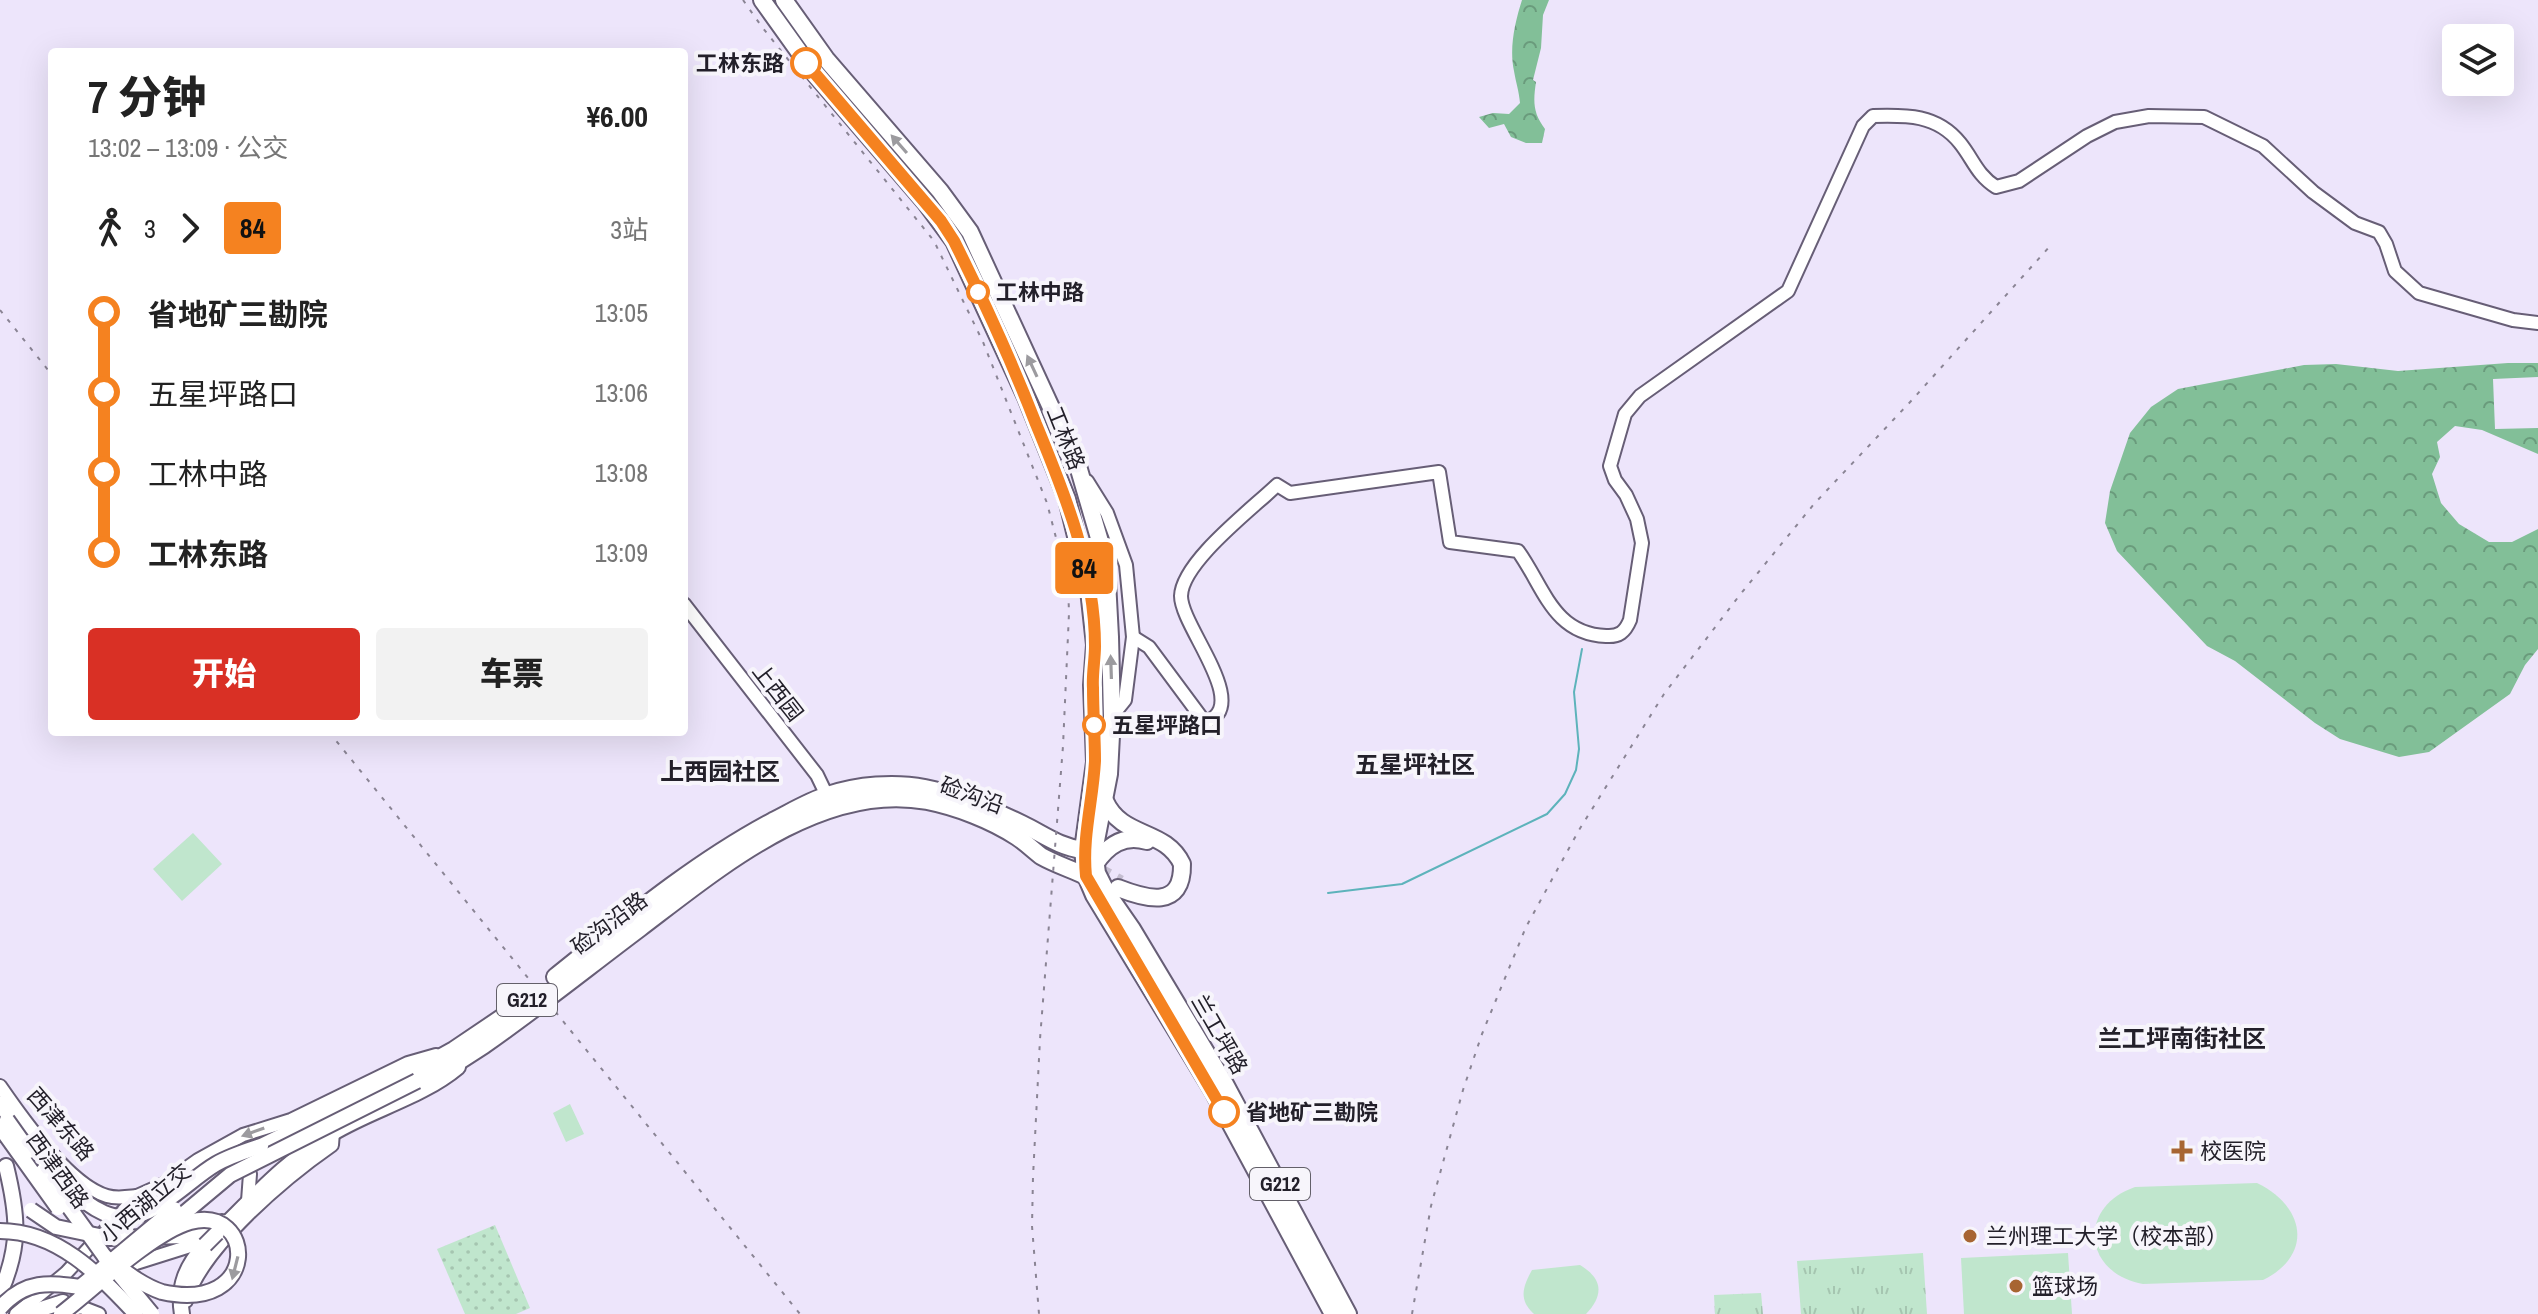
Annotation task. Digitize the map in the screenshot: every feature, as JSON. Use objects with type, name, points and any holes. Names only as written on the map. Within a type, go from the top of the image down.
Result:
[{"type":"highway","name":"工林路","points":[[762,0],[815,74],[933,212],[954,241],[1026,397],[1067,499],[1089,590],[1095,645],[1092,685],[1095,762],[1083,850],[1090,870]]},
{"type":"highway","name":"工林路","points":[[784,0],[826,59],[940,191],[970,232],[1078,466],[1106,562],[1112,716],[1105,801],[1090,870]]},
{"type":"highway","name":"硷沟沿","points":[[830,802],[866,787],[892,785],[925,788],[976,806],[1057,853]]},
{"type":"highway","name":"硷沟沿","points":[[830,802],[923,800],[950,807],[1057,853]]},
{"type":"highway","points":[[1057,853],[1090,870],[1113,844],[1137,838],[1154,843],[1173,859],[1176,868],[1170,886],[1156,895],[1119,885],[1140,896],[1157,900],[1166,897],[1179,883],[1182,864],[1169,847],[1120,823],[1111,815],[1105,801]]},
{"type":"highway","name":"硷沟沿路","points":[[416,1076],[526,1001],[689,874],[761,827],[830,802]]},
{"type":"highway","name":"硷沟沿路","points":[[416,1076],[476,1051],[696,884],[830,802]]},
{"type":"highway","points":[[1057,853],[1083,850]]},
{"type":"highway","name":"兰工坪路","points":[[1090,870],[1333,1314]]},
{"type":"highway","name":"兰工坪路","points":[[1090,870],[1132,929],[1225,1084],[1348,1314]]},
{"type":"main road","points":[[182,1314],[181,1289],[185,1273],[217,1233],[234,1224],[248,1201],[294,1160],[333,1132],[439,1081],[476,1051]]},
{"type":"main road","points":[[145,1248],[189,1207],[230,1175],[416,1076]]},
{"type":"main road","name":"G212","points":[[261,1146],[416,1076]]},
{"type":"main road","points":[[2,1115],[65,1183],[110,1216],[127,1218],[150,1211],[216,1164],[261,1146]]},
{"type":"main road","points":[[2,1115],[105,1257],[152,1314]]},
{"type":"main road","name":"西津西路","points":[[2,1115],[69,1223],[138,1314]]},
{"type":"main road","name":"小西湖立交","points":[[59,1311],[210,1178],[261,1146]]},
{"type":"main road","points":[[3,1161],[31,1210],[56,1227],[84,1235],[109,1238],[185,1236],[234,1224]]},
{"type":"main road","points":[[0,1293],[10,1270],[16,1206],[3,1161]]},
{"type":"main road","points":[[105,1257],[159,1291],[186,1297],[218,1293],[234,1279],[238,1269],[238,1246],[226,1229],[204,1219],[177,1226],[145,1248]]},
{"type":"main road","points":[[0,1231],[17,1231],[66,1251],[103,1278],[138,1314]]},
{"type":"main road","name":"小西湖立交","points":[[59,1311],[145,1248]]},
{"type":"main road","points":[[0,1308],[20,1290],[35,1284],[120,1292],[142,1299],[163,1314]]},
{"type":"main road","points":[[26,1314],[59,1311]]},
{"type":"main road","points":[[45,1314],[59,1311]]},
{"type":"street","points":[[1133,637],[1149,647],[1201,717],[1206,722],[1211,721],[1221,708],[1223,690],[1186,614],[1181,595],[1192,568],[1211,544],[1277,485],[1290,493],[1439,472],[1450,542],[1518,551],[1562,621],[1601,636],[1619,635],[1626,630],[1630,620],[1642,543],[1637,519],[1610,466],[1625,414],[1640,396],[1788,291],[1863,126],[1873,116],[1913,115],[1943,128],[1960,142],[1984,179],[1996,187],[2019,181],[2087,136],[2115,122],[2149,116],[2204,117],[2263,146],[2323,200],[2355,223],[2379,232],[2395,271],[2419,293],[2513,320],[2538,323]]},
{"type":"street","points":[[1078,466],[1107,513],[1126,565],[1133,637],[1125,700],[1112,716]]},
{"type":"street","name":"上西园","points":[[688,609],[817,775],[830,802]]},
{"type":"street","points":[[16,1314],[66,1273],[137,1196],[164,1184],[243,1135],[291,1120],[408,1063],[454,1050]]},
{"type":"street","name":"西津东路","points":[[0,1086],[55,1157],[84,1183],[106,1196],[137,1196]]},
{"type":"street","points":[[188,1314],[186,1304],[191,1285],[234,1224],[277,1186],[332,1145],[333,1132]]},
{"type":"street","points":[[219,1148],[230,1148],[239,1153],[249,1170],[248,1201]]},
{"type":"street","points":[[59,1311],[136,1263],[234,1224]]},
{"type":"street","points":[[59,1311],[81,1307],[99,1314]]},
{"type":"green space","points":[[1522,0],[1549,0],[1543,15],[1541,48],[1533,80],[1536,82],[1536,112],[1545,129],[1542,143],[1526,143],[1511,137],[1504,124],[1489,128],[1479,117],[1493,113],[1509,114],[1520,103],[1512,44]]},
{"type":"green space","points":[[2538,363],[2538,377],[2493,379],[2495,429],[2538,428],[2538,454],[2482,430],[2455,426],[2437,442],[2440,457],[2432,474],[2441,503],[2459,524],[2489,542],[2512,542],[2538,529],[2538,649],[2525,665],[2510,694],[2429,752],[2399,757],[2340,739],[2315,723],[2235,661],[2207,646],[2117,551],[2105,523],[2110,491],[2130,433],[2151,407],[2178,389],[2304,365],[2336,364],[2398,371]]},
{"type":"green space","points":[[193,833],[222,864],[182,901],[153,869]]},
{"type":"green space","points":[[570,1104],[584,1134],[566,1142],[553,1113]]},
{"type":"green space","points":[[2257,1183],[2285,1204],[2297,1231],[2290,1258],[2263,1280],[2143,1284],[2123,1277],[2108,1267],[2099,1254],[2095,1239],[2096,1224],[2103,1209],[2116,1196],[2135,1187]]},
{"type":"green space","points":[[495,1225],[530,1308],[516,1314],[465,1314],[437,1249]]},
{"type":"green space","points":[[1923,1253],[1927,1314],[1801,1314],[1797,1261]]},
{"type":"green space","name":"篮球场","points":[[2068,1253],[2072,1314],[1964,1314],[1961,1258]]},
{"type":"green space","points":[[1580,1265],[1593,1276],[1598,1288],[1596,1300],[1586,1314],[1534,1314],[1529,1309],[1524,1293],[1532,1270]]},
{"type":"green space","points":[[1761,1293],[1763,1314],[1715,1314],[1714,1295]]},
{"type":"waterway","points":[[1328,893],[1402,884],[1547,814],[1565,794],[1576,770],[1579,749],[1574,692],[1582,649]]},
{"type":"tunnel","points":[[1052,846],[1120,883]]},
{"type":"railway","points":[[743,0],[934,241],[983,342],[1047,503],[1068,584],[1063,746],[1040,1039],[1033,1177],[1032,1226],[1039,1314]]},
{"type":"railway","points":[[1412,1314],[1431,1206],[1482,1034],[1526,927],[1579,830],[1664,694],[1739,596],[1814,504],[2051,245]]},
{"type":"railway","points":[[0,310],[48,370]]},
{"type":"railway","points":[[332,736],[800,1314]]},
{"type":"bus line","name":"84","points":[[806,63],[941,221],[954,241],[1026,397],[1067,499],[1089,590],[1095,645],[1092,685],[1095,762],[1083,850],[1088,884],[1224,1112]]},
{"type":"place","name":"工林东路","points":[[806,63]]},
{"type":"place","name":"工林中路","points":[[978,292]]},
{"type":"place","name":"五星坪路口","points":[[1094,725]]},
{"type":"place","name":"省地矿三勘院","points":[[1224,1112]]},
{"type":"place","name":"校医院","points":[[2182,1151]]},
{"type":"place","name":"兰州理工大学（校本部）","points":[[1970,1236]]},
{"type":"place","name":"篮球场","points":[[2016,1286]]},
{"type":"district","name":"五星坪社区","points":[[1415,765]]},
{"type":"district","name":"上西园社区","points":[[720,772]]},
{"type":"district","name":"兰工坪南街社区","points":[[2182,1039]]}]
